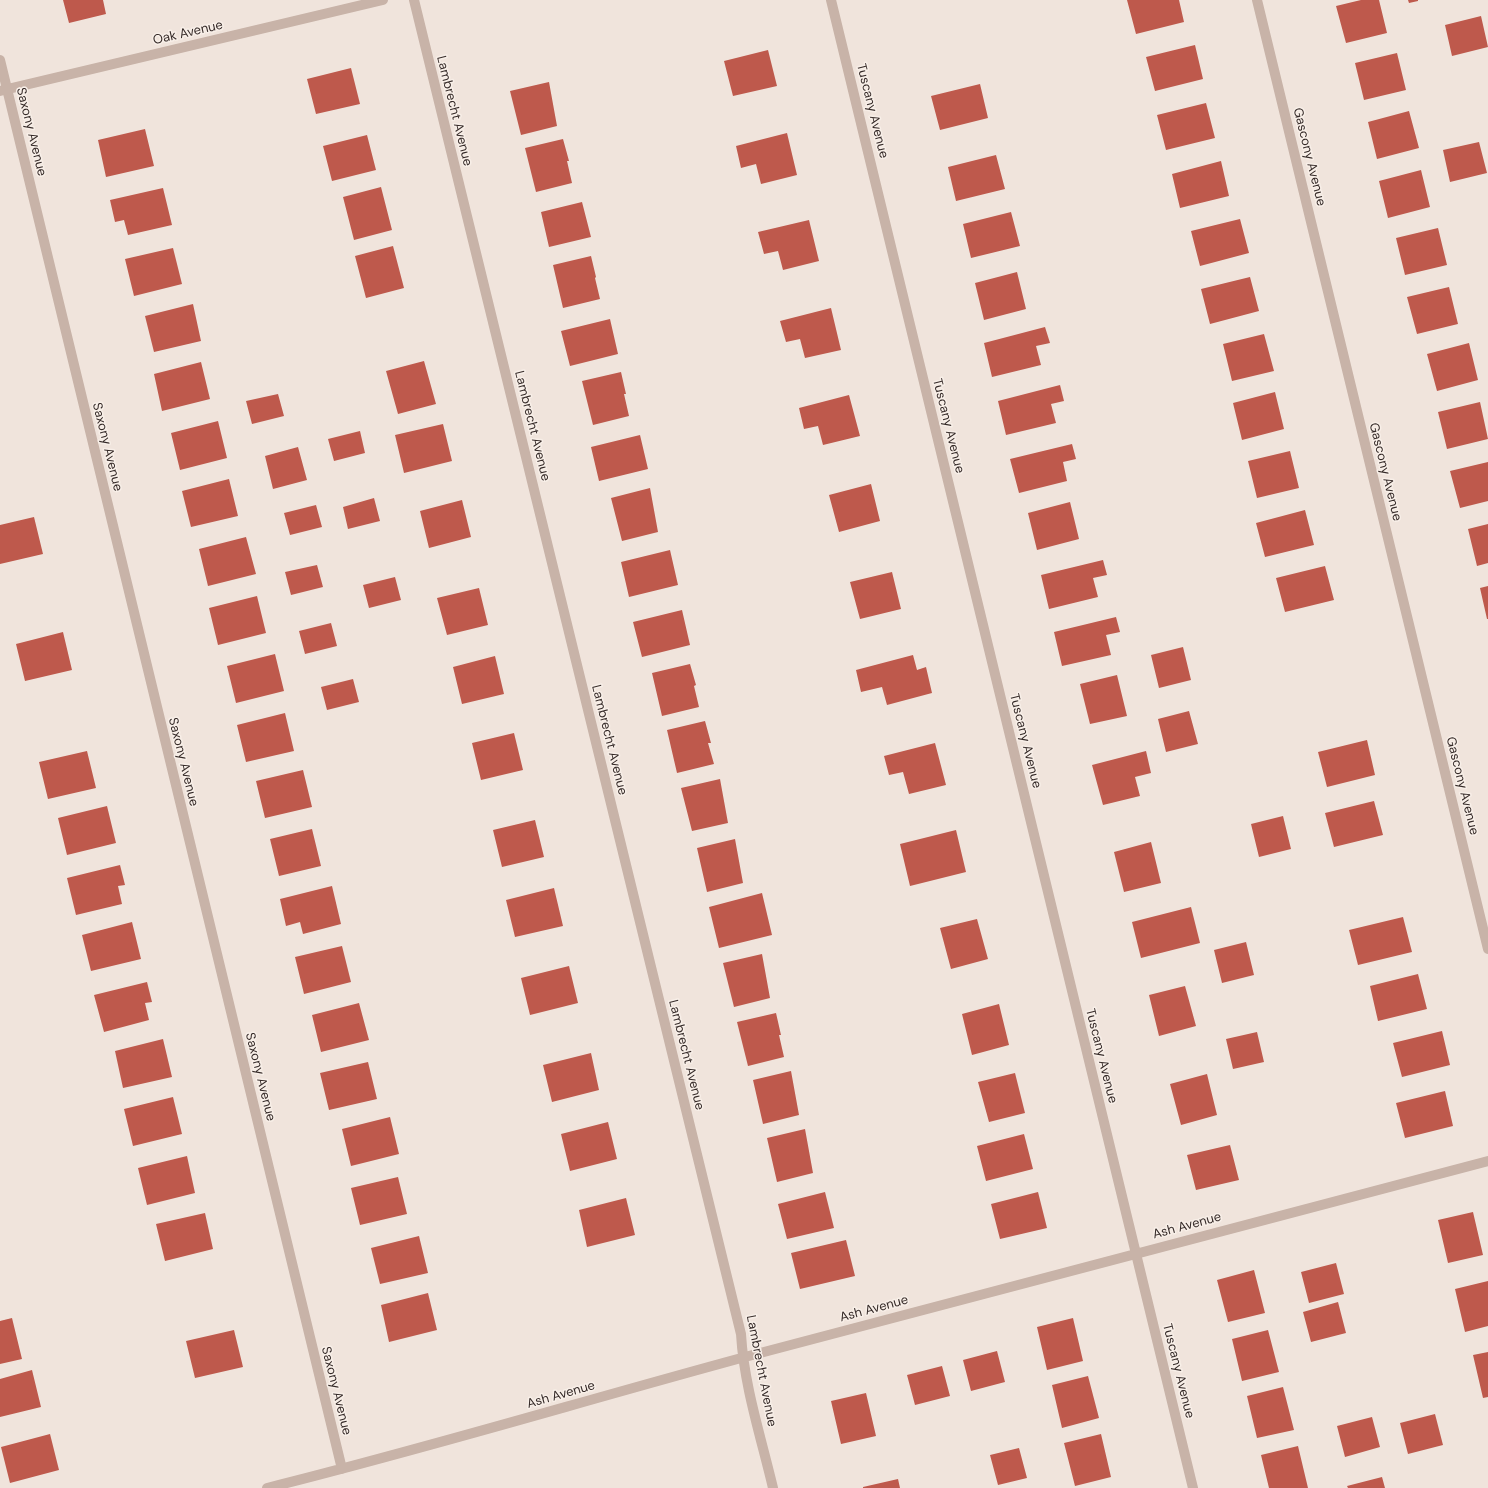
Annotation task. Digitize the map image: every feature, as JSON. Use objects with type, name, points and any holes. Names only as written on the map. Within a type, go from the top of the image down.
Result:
[{"type":"street","name":"Oak Avenue","points":[[3,90],[383,0]]},
{"type":"street","name":"Lambrecht Avenue","points":[[414,0],[742,1334],[743,1357],[773,1488]]},
{"type":"street","name":"Tuscany Avenue","points":[[831,0],[1193,1488]]},
{"type":"street","name":"Gascony Avenue","points":[[1257,0],[1488,949]]},
{"type":"street","name":"Saxony Avenue","points":[[0,60],[3,90],[342,1469]]},
{"type":"street","name":"Ash Avenue","points":[[267,1488],[342,1469],[743,1357],[1488,1161]]},
{"type":"building","points":[[63,0],[103,0],[106,14],[69,23]]},
{"type":"building","points":[[1127,0],[1179,0],[1184,22],[1136,34]]},
{"type":"building","points":[[1361,0],[1379,0],[1387,33],[1346,43],[1336,6]]},
{"type":"building","points":[[1408,0],[1418,0],[1418,1],[1409,3]]},
{"type":"building","points":[[1481,16],[1488,47],[1452,56],[1445,25]]},
{"type":"building","points":[[1195,45],[1203,79],[1155,91],[1146,57]]},
{"type":"building","points":[[768,50],[777,86],[733,96],[724,61]]},
{"type":"building","points":[[1397,53],[1406,90],[1364,100],[1355,63]]},
{"type":"building","points":[[351,68],[360,104],[316,114],[307,79]]},
{"type":"building","points":[[549,82],[557,126],[521,135],[510,91]]},
{"type":"building","points":[[980,84],[988,118],[940,130],[931,96]]},
{"type":"building","points":[[1206,103],[1215,138],[1166,150],[1157,115]]},
{"type":"building","points":[[1409,111],[1419,148],[1377,159],[1368,122]]},
{"type":"building","points":[[145,129],[154,166],[106,177],[98,140]]},
{"type":"building","points":[[787,133],[797,175],[761,184],[756,164],[741,168],[736,146]]},
{"type":"building","points":[[367,135],[376,170],[332,181],[323,146]]},
{"type":"building","points":[[563,139],[569,161],[567,161],[572,183],[536,192],[525,148]]},
{"type":"building","points":[[1479,142],[1487,173],[1450,182],[1443,150]]},
{"type":"building","points":[[996,155],[1005,189],[956,201],[948,167]]},
{"type":"building","points":[[1221,161],[1229,196],[1180,208],[1172,174]]},
{"type":"building","points":[[1421,170],[1430,207],[1388,218],[1379,181]]},
{"type":"building","points":[[381,187],[392,230],[354,240],[343,197]]},
{"type":"building","points":[[163,188],[172,225],[128,235],[124,220],[115,222],[110,200]]},
{"type":"building","points":[[582,202],[591,237],[549,247],[541,212]]},
{"type":"building","points":[[1011,212],[1020,246],[971,258],[963,224]]},
{"type":"building","points":[[1240,219],[1249,253],[1200,266],[1191,231]]},
{"type":"building","points":[[809,220],[819,261],[783,270],[778,251],[764,254],[758,232]]},
{"type":"building","points":[[1438,228],[1447,265],[1405,275],[1396,238]]},
{"type":"building","points":[[393,246],[404,288],[366,298],[355,256]]},
{"type":"building","points":[[173,248],[182,284],[134,296],[125,259]]},
{"type":"building","points":[[591,256],[600,299],[563,308],[553,265]]},
{"type":"building","points":[[1017,272],[1026,309],[984,320],[975,283]]},
{"type":"building","points":[[1250,277],[1259,311],[1210,324],[1201,289]]},
{"type":"building","points":[[1449,287],[1458,324],[1417,334],[1407,297]]},
{"type":"building","points":[[193,304],[201,341],[154,352],[145,316]]},
{"type":"building","points":[[831,308],[841,350],[805,358],[800,339],[786,342],[780,321]]},
{"type":"building","points":[[610,319],[618,354],[570,366],[561,331]]},
{"type":"building","points":[[1045,327],[1050,343],[1036,346],[1041,365],[992,377],[984,343]]},
{"type":"building","points":[[1264,334],[1274,371],[1232,381],[1223,344]]},
{"type":"building","points":[[1469,343],[1478,380],[1437,391],[1427,354]]},
{"type":"building","points":[[424,361],[436,404],[398,414],[386,371]]},
{"type":"building","points":[[201,362],[210,399],[162,411],[154,374]]},
{"type":"building","points":[[621,372],[629,416],[593,425],[582,381]]},
{"type":"building","points":[[1060,385],[1064,401],[1051,404],[1056,423],[1006,435],[998,401]]},
{"type":"building","points":[[1275,392],[1284,429],[1242,440],[1233,403]]},
{"type":"building","points":[[278,394],[284,416],[252,424],[246,401]]},
{"type":"building","points":[[849,395],[860,436],[823,445],[818,426],[804,429],[799,408]]},
{"type":"building","points":[[1480,402],[1488,439],[1447,449],[1438,412]]},
{"type":"building","points":[[218,421],[227,458],[180,470],[171,433]]},
{"type":"building","points":[[443,424],[452,461],[404,473],[395,435]]},
{"type":"building","points":[[360,431],[365,453],[334,461],[328,439]]},
{"type":"building","points":[[640,435],[648,469],[599,481],[591,447]]},
{"type":"building","points":[[1072,444],[1076,459],[1063,462],[1067,481],[1019,493],[1010,459]]},
{"type":"building","points":[[298,447],[307,480],[273,489],[265,456]]},
{"type":"building","points":[[1290,451],[1299,488],[1257,498],[1248,461]]},
{"type":"building","points":[[1488,462],[1488,501],[1460,508],[1450,471]]},
{"type":"building","points":[[229,479],[238,516],[191,527],[182,491]]},
{"type":"building","points":[[871,484],[880,521],[839,532],[829,495]]},
{"type":"building","points":[[650,488],[658,532],[622,541],[611,498]]},
{"type":"building","points":[[374,498],[380,521],[348,529],[343,507]]},
{"type":"building","points":[[462,500],[471,537],[429,548],[420,511]]},
{"type":"building","points":[[1070,502],[1079,539],[1037,550],[1028,513]]},
{"type":"building","points":[[316,505],[322,527],[290,535],[284,513]]},
{"type":"building","points":[[1305,510],[1314,545],[1265,557],[1256,523]]},
{"type":"building","points":[[34,517],[43,554],[0,564],[0,525]]},
{"type":"building","points":[[1488,524],[1488,563],[1477,566],[1468,529]]},
{"type":"building","points":[[246,537],[256,574],[208,586],[199,549]]},
{"type":"building","points":[[670,550],[678,585],[629,597],[621,562]]},
{"type":"building","points":[[1103,560],[1107,575],[1093,578],[1098,597],[1049,609],[1041,575]]},
{"type":"building","points":[[317,565],[323,587],[291,595],[285,572]]},
{"type":"building","points":[[1325,566],[1334,600],[1285,612],[1276,578]]},
{"type":"building","points":[[892,572],[901,609],[860,619],[850,582]]},
{"type":"building","points":[[395,577],[401,600],[369,608],[363,585]]},
{"type":"building","points":[[1488,586],[1488,619],[1487,619],[1480,588]]},
{"type":"building","points":[[479,588],[488,625],[447,635],[437,598]]},
{"type":"building","points":[[257,596],[266,633],[218,645],[209,608]]},
{"type":"building","points":[[682,610],[690,645],[642,657],[633,622]]},
{"type":"building","points":[[1116,617],[1120,632],[1106,635],[1111,655],[1062,666],[1054,632]]},
{"type":"building","points":[[331,623],[337,646],[305,654],[299,631]]},
{"type":"building","points":[[63,632],[72,670],[25,681],[16,644]]},
{"type":"building","points":[[1183,647],[1191,680],[1159,688],[1151,655]]},
{"type":"building","points":[[275,654],[284,691],[236,703],[227,666]]},
{"type":"building","points":[[913,655],[917,670],[926,667],[932,693],[887,705],[882,687],[861,692],[856,670]]},
{"type":"building","points":[[495,656],[504,694],[462,704],[453,667]]},
{"type":"building","points":[[690,664],[696,685],[694,686],[699,707],[662,716],[652,673]]},
{"type":"building","points":[[1117,675],[1127,716],[1090,724],[1080,684]]},
{"type":"building","points":[[353,679],[359,702],[327,710],[321,687]]},
{"type":"building","points":[[1189,711],[1198,744],[1166,752],[1158,719]]},
{"type":"building","points":[[285,713],[294,751],[246,762],[237,725]]},
{"type":"building","points":[[705,721],[711,743],[708,743],[714,764],[677,773],[667,730]]},
{"type":"building","points":[[514,733],[523,770],[481,780],[472,743]]},
{"type":"building","points":[[1367,740],[1375,775],[1327,787],[1318,752]]},
{"type":"building","points":[[935,743],[946,785],[909,794],[903,772],[889,775],[884,756]]},
{"type":"building","points":[[87,751],[96,788],[48,799],[39,762]]},
{"type":"building","points":[[1146,751],[1151,773],[1135,777],[1140,796],[1103,805],[1092,765]]},
{"type":"building","points":[[303,770],[312,807],[265,818],[256,781]]},
{"type":"building","points":[[720,779],[728,823],[692,831],[681,788]]},
{"type":"building","points":[[1374,801],[1383,835],[1334,847],[1325,813]]},
{"type":"building","points":[[107,806],[116,843],[67,855],[58,818]]},
{"type":"building","points":[[1283,816],[1291,849],[1259,857],[1251,824]]},
{"type":"building","points":[[535,820],[544,857],[502,867],[493,830]]},
{"type":"building","points":[[312,829],[321,866],[279,876],[270,839]]},
{"type":"building","points":[[956,830],[966,872],[910,886],[900,844]]},
{"type":"building","points":[[735,839],[743,883],[707,892],[697,848]]},
{"type":"building","points":[[1151,842],[1161,883],[1124,892],[1114,852]]},
{"type":"building","points":[[120,865],[125,885],[118,886],[122,904],[76,915],[67,878]]},
{"type":"building","points":[[332,886],[341,924],[303,934],[300,922],[286,926],[280,899]]},
{"type":"building","points":[[554,888],[563,926],[515,937],[506,900]]},
{"type":"building","points":[[762,893],[772,935],[719,948],[709,907]]},
{"type":"building","points":[[1191,907],[1200,943],[1141,958],[1132,922]]},
{"type":"building","points":[[1403,917],[1412,952],[1358,965],[1349,930]]},
{"type":"building","points":[[977,919],[988,959],[951,969],[940,928]]},
{"type":"building","points":[[132,922],[141,959],[91,971],[82,935]]},
{"type":"building","points":[[1246,942],[1254,975],[1222,983],[1214,950]]},
{"type":"building","points":[[342,946],[351,982],[304,994],[295,957]]},
{"type":"building","points":[[762,954],[770,998],[734,1007],[723,963]]},
{"type":"building","points":[[569,966],[578,1003],[530,1015],[521,978]]},
{"type":"building","points":[[1418,974],[1427,1009],[1378,1021],[1370,986]]},
{"type":"building","points":[[147,982],[152,1002],[145,1003],[149,1020],[104,1032],[94,995]]},
{"type":"building","points":[[1185,986],[1196,1026],[1159,1036],[1149,995]]},
{"type":"building","points":[[359,1003],[369,1040],[321,1052],[312,1015]]},
{"type":"building","points":[[999,1004],[1009,1045],[972,1055],[962,1014]]},
{"type":"building","points":[[776,1013],[784,1057],[748,1066],[737,1022]]},
{"type":"building","points":[[1442,1031],[1450,1065],[1402,1077],[1393,1043]]},
{"type":"building","points":[[1257,1032],[1264,1062],[1233,1069],[1226,1039]]},
{"type":"building","points":[[163,1039],[172,1077],[123,1088],[115,1051]]},
{"type":"building","points":[[591,1053],[599,1090],[552,1102],[543,1065]]},
{"type":"building","points":[[368,1062],[377,1099],[329,1110],[320,1073]]},
{"type":"building","points":[[791,1071],[799,1115],[763,1124],[753,1080]]},
{"type":"building","points":[[1015,1073],[1025,1113],[989,1122],[978,1082]]},
{"type":"building","points":[[1207,1074],[1217,1115],[1181,1125],[1170,1084]]},
{"type":"building","points":[[1445,1091],[1453,1126],[1405,1138],[1396,1103]]},
{"type":"building","points":[[173,1097],[182,1134],[133,1146],[124,1109]]},
{"type":"building","points":[[390,1117],[399,1154],[351,1166],[342,1129]]},
{"type":"building","points":[[608,1122],[617,1159],[570,1171],[561,1134]]},
{"type":"building","points":[[805,1129],[813,1173],[777,1182],[767,1138]]},
{"type":"building","points":[[1024,1134],[1033,1169],[986,1181],[977,1146]]},
{"type":"building","points":[[1230,1145],[1239,1180],[1196,1190],[1187,1155]]},
{"type":"building","points":[[187,1156],[195,1193],[147,1205],[138,1168]]},
{"type":"building","points":[[398,1177],[407,1214],[360,1225],[351,1188]]},
{"type":"building","points":[[825,1192],[834,1228],[787,1239],[778,1204]]},
{"type":"building","points":[[1038,1192],[1047,1228],[1000,1239],[991,1204]]},
{"type":"building","points":[[626,1198],[635,1235],[587,1247],[579,1210]]},
{"type":"building","points":[[1473,1212],[1483,1255],[1448,1263],[1438,1220]]},
{"type":"building","points":[[205,1213],[213,1249],[165,1261],[156,1224]]},
{"type":"building","points":[[419,1236],[428,1273],[380,1284],[371,1248]]},
{"type":"building","points":[[846,1240],[855,1276],[800,1289],[791,1253]]},
{"type":"building","points":[[1336,1263],[1344,1294],[1309,1303],[1301,1272]]},
{"type":"building","points":[[1254,1270],[1265,1313],[1228,1322],[1217,1280]]},
{"type":"building","points":[[1488,1281],[1488,1326],[1465,1332],[1455,1289]]},
{"type":"building","points":[[428,1293],[437,1330],[389,1342],[381,1305]]},
{"type":"building","points":[[1338,1302],[1346,1333],[1311,1342],[1303,1312]]},
{"type":"building","points":[[12,1318],[22,1359],[0,1364],[0,1321]]},
{"type":"building","points":[[1073,1318],[1083,1361],[1047,1370],[1037,1327]]},
{"type":"building","points":[[234,1330],[243,1367],[195,1378],[186,1341]]},
{"type":"building","points":[[1268,1330],[1279,1372],[1242,1381],[1232,1339]]},
{"type":"building","points":[[997,1351],[1005,1382],[971,1391],[963,1360]]},
{"type":"building","points":[[1488,1352],[1488,1397],[1483,1398],[1473,1355]]},
{"type":"building","points":[[942,1366],[950,1396],[915,1405],[907,1375]]},
{"type":"building","points":[[32,1370],[41,1407],[0,1417],[0,1379]]},
{"type":"building","points":[[1088,1376],[1099,1418],[1062,1428],[1052,1385]]},
{"type":"building","points":[[1283,1387],[1294,1430],[1257,1438],[1247,1396]]},
{"type":"building","points":[[866,1393],[876,1436],[841,1444],[831,1401]]},
{"type":"building","points":[[1435,1414],[1443,1445],[1408,1454],[1400,1423]]},
{"type":"building","points":[[1372,1417],[1380,1447],[1345,1457],[1337,1426]]},
{"type":"building","points":[[50,1434],[59,1470],[10,1483],[1,1447]]},
{"type":"building","points":[[1101,1434],[1111,1477],[1075,1486],[1064,1443]]},
{"type":"building","points":[[1298,1446],[1308,1488],[1269,1488],[1261,1455]]},
{"type":"building","points":[[1019,1448],[1027,1478],[998,1485],[990,1455]]},
{"type":"building","points":[[1382,1477],[1385,1488],[1348,1488],[1347,1486]]},
{"type":"building","points":[[898,1479],[900,1488],[863,1488],[863,1487]]}]
